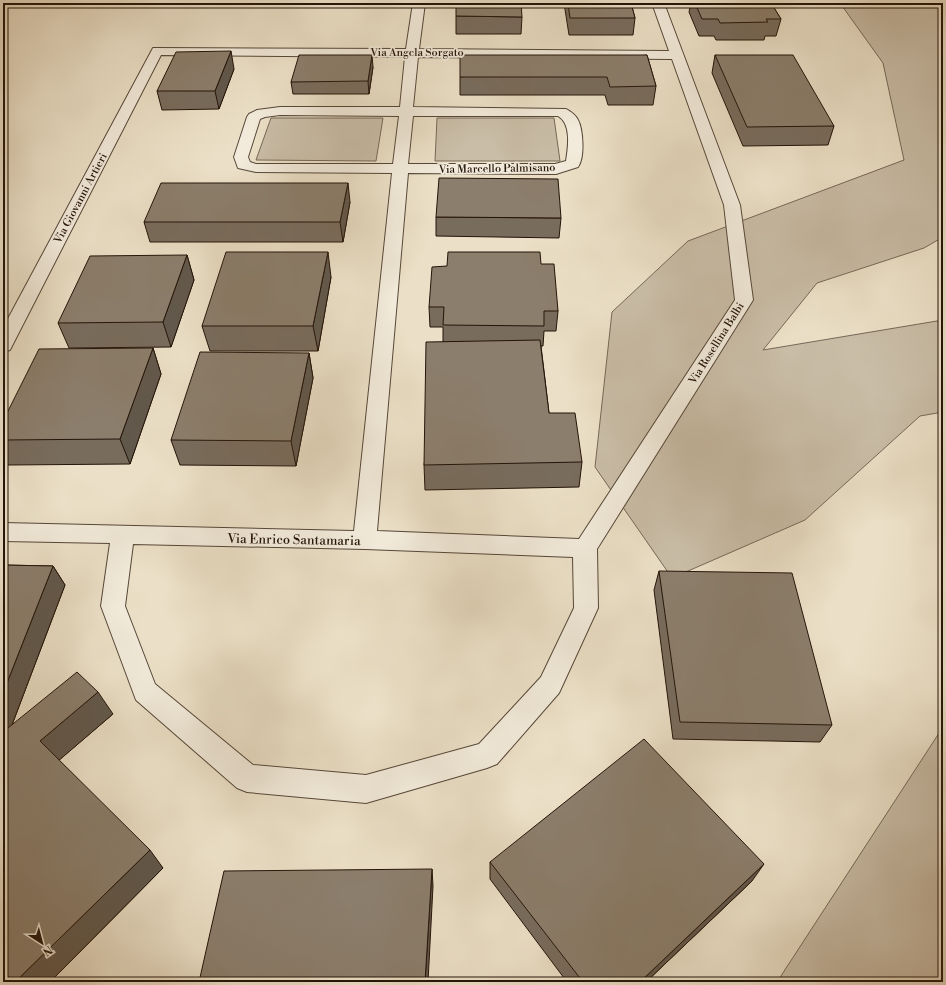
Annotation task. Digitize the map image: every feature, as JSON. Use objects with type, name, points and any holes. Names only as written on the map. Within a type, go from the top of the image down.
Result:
[{"type":"street","points":[[365,540],[400,169],[412,52],[419,3]]},
{"type":"street","name":"Via Rosellina Balbi","points":[[585,548],[744,300],[732,205],[658,3]]},
{"type":"street","name":"Via Angela Sorgato","points":[[157,51],[677,55]]},
{"type":"street","name":"Via Giovanni Artieri","points":[[3,346],[157,51]]},
{"type":"street","name":"Via Marcello Palmisano","points":[[280,111],[561,112],[570,118],[573,124],[575,153],[573,164],[556,169],[400,169],[256,168],[243,165],[241,157],[254,117],[262,113],[280,111]]},
{"type":"street","name":"Via Enrico Santamaria","points":[[3,532],[365,540],[585,548]]},
{"type":"street","points":[[123,535],[113,606],[145,692],[247,778],[366,789],[488,755],[550,685],[586,608],[585,548]]},
{"type":"shaded area","points":[[840,3],[943,3],[943,237],[924,248],[817,283],[763,350],[943,320],[943,412],[920,416],[805,520],[672,578],[595,467],[612,312],[688,241],[904,160],[883,63]]},
{"type":"shaded area","points":[[271,118],[383,118],[376,161],[256,160]]},
{"type":"shaded area","points":[[437,118],[554,118],[560,161],[435,161]]},
{"type":"shaded area","points":[[943,727],[943,982],[777,982]]},
{"type":"building","points":[[456,3],[521,3],[522,17],[456,16]]},
{"type":"building","points":[[568,3],[631,3],[635,18],[570,18]]},
{"type":"building","points":[[695,3],[771,3],[781,19],[766,19],[768,22],[720,23],[718,19],[702,19]]},
{"type":"building","points":[[231,51],[215,91],[157,91],[176,52]]},
{"type":"building","points":[[299,55],[372,55],[368,81],[291,82]]},
{"type":"building","points":[[460,55],[647,55],[656,86],[610,87],[607,77],[460,77]]},
{"type":"building","points":[[715,55],[793,55],[834,126],[747,127]]},
{"type":"building","points":[[439,178],[558,179],[561,218],[436,217]]},
{"type":"building","points":[[161,183],[348,183],[340,222],[144,222]]},
{"type":"building","points":[[226,252],[328,252],[313,326],[202,326]]},
{"type":"building","points":[[448,252],[540,252],[541,264],[554,264],[558,311],[544,311],[544,326],[443,325],[444,307],[429,307],[432,267],[447,266]]},
{"type":"building","points":[[187,255],[163,322],[58,323],[90,256]]},
{"type":"building","points":[[540,340],[549,413],[575,413],[582,462],[424,465],[426,342]]},
{"type":"building","points":[[153,348],[120,439],[3,440],[3,421],[39,349]]},
{"type":"building","points":[[200,352],[309,353],[291,441],[171,440]]},
{"type":"building","points":[[3,565],[53,566],[3,693]]},
{"type":"building","points":[[659,571],[792,573],[832,725],[680,722]]},
{"type":"building","points":[[77,672],[98,692],[40,741],[150,850],[15,982],[13,982],[3,970],[3,732]]},
{"type":"building","points":[[644,739],[764,864],[640,982],[583,982],[490,862]]},
{"type":"building","points":[[432,869],[425,982],[199,982],[224,871]]}]
